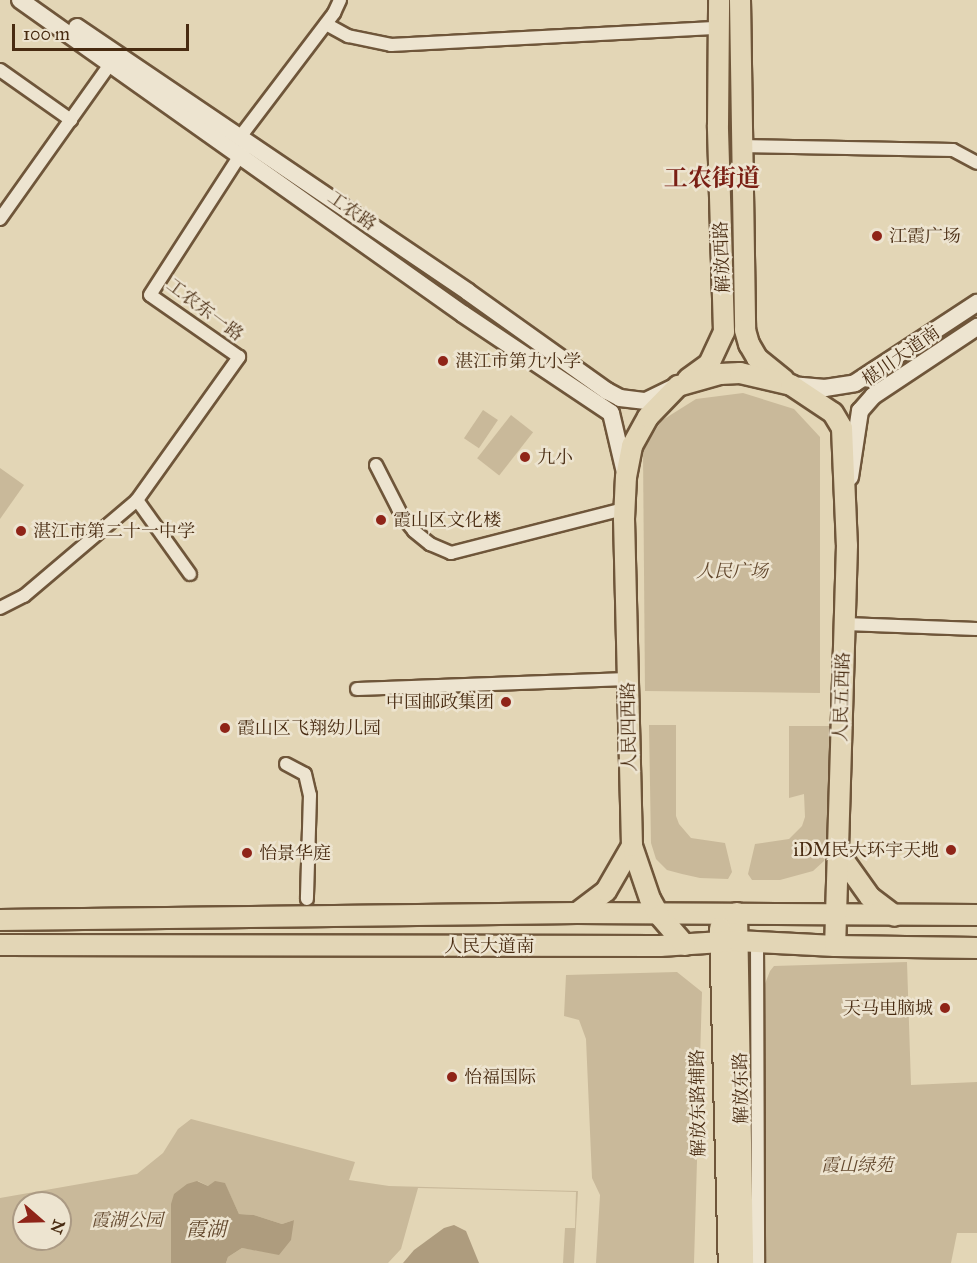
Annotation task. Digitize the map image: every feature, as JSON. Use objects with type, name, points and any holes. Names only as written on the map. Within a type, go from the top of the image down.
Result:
[{"type":"main road","name":"解放西路","points":[[625,493],[632,446],[648,417],[678,386],[709,364],[724,332],[718,125],[719,0]]},
{"type":"main road","name":"解放西路","points":[[740,0],[740,146],[745,330],[749,344],[757,358],[832,413],[842,428],[845,448]]},
{"type":"main road","points":[[678,386],[720,374],[740,373],[791,385]]},
{"type":"main road","name":"人民五西路","points":[[835,946],[847,545],[845,448]]},
{"type":"main road","name":"人民四西路","points":[[625,493],[632,846],[650,899],[659,915],[685,945]]},
{"type":"main road","points":[[577,913],[606,891],[632,846]]},
{"type":"main road","points":[[838,852],[870,897],[895,916]]},
{"type":"main road","name":"人民大道南","points":[[0,920],[577,913],[977,915]]},
{"type":"main road","name":"解放东路","points":[[728,914],[723,942],[729,1263]]},
{"type":"main road","name":"解放东路","points":[[723,942],[743,1263]]},
{"type":"main road","name":"人民大道南","points":[[0,945],[685,945],[757,942],[835,946],[977,948]]},
{"type":"street","name":"工农路","points":[[20,0],[110,64],[242,145],[463,314],[611,413],[625,493]]},
{"type":"street","name":"工农路","points":[[38,0],[242,145],[620,398],[646,400],[678,386]]},
{"type":"street","points":[[242,145],[326,24],[340,0]]},
{"type":"street","points":[[326,24],[348,36],[391,45],[719,28]]},
{"type":"street","points":[[0,219],[110,64]]},
{"type":"street","points":[[0,70],[71,120]]},
{"type":"street","name":"工农东一路","points":[[138,500],[239,357],[150,295],[242,145]]},
{"type":"street","points":[[740,146],[953,150],[977,163]]},
{"type":"street","name":"椹川大道南","points":[[791,385],[825,388],[855,383],[977,303]]},
{"type":"street","name":"椹川大道南","points":[[849,496],[860,411],[873,396],[977,327]]},
{"type":"street","points":[[376,465],[402,516],[414,531],[430,544],[451,553],[625,493]]},
{"type":"street","points":[[847,545],[849,496]]},
{"type":"street","points":[[0,608],[24,596],[138,500],[189,574]]},
{"type":"street","points":[[845,624],[977,629]]},
{"type":"street","points":[[357,689],[628,679]]},
{"type":"street","points":[[286,764],[305,774],[310,795],[307,899]]},
{"type":"street","name":"解放东路辅路","points":[[720,1263],[723,942]]},
{"type":"street","points":[[757,942],[758,1263]]},
{"type":"green space","name":"人民广场","points":[[743,393],[794,409],[820,437],[820,693],[645,691],[643,451],[661,421],[696,399]]},
{"type":"green space","points":[[483,410],[498,420],[479,448],[464,438]]},
{"type":"green space","points":[[511,415],[533,432],[499,476],[477,458]]},
{"type":"green space","points":[[0,468],[24,485],[0,519]]},
{"type":"green space","points":[[649,725],[676,725],[676,816],[679,824],[691,838],[725,843],[732,872],[728,879],[700,878],[667,870],[656,859],[651,843]]},
{"type":"green space","points":[[789,726],[833,726],[830,845],[824,861],[813,871],[780,880],[752,880],[748,874],[755,844],[789,839],[802,826],[805,817],[804,794],[789,798]]},
{"type":"green space","name":"霞山绿苑","points":[[907,962],[911,1085],[977,1082],[977,1233],[957,1233],[951,1263],[760,1263],[757,1004],[770,971],[774,966]]},
{"type":"green space","points":[[677,972],[702,992],[694,1263],[596,1263],[600,1195],[592,1178],[586,1039],[579,1020],[564,1016],[566,975]]},
{"type":"green space","name":"霞湖公园","points":[[191,1119],[355,1162],[349,1180],[389,1186],[578,1191],[574,1263],[563,1263],[565,1228],[575,1228],[576,1192],[418,1188],[401,1249],[388,1263],[226,1263],[228,1257],[242,1248],[279,1254],[294,1220],[282,1224],[254,1215],[239,1214],[225,1184],[208,1186],[198,1181],[171,1219],[171,1263],[0,1263],[0,1198],[12,1196],[12,1251],[72,1251],[72,1191],[40,1191],[137,1174],[163,1153],[178,1129]]},
{"type":"water","name":"霞湖","points":[[197,1181],[208,1186],[215,1181],[225,1183],[239,1214],[254,1215],[282,1224],[294,1220],[291,1240],[279,1255],[242,1248],[228,1257],[226,1263],[171,1263],[171,1204],[174,1194],[187,1184]]},
{"type":"water","points":[[454,1225],[466,1231],[479,1263],[403,1263],[414,1250],[444,1228]]},
{"type":"place","name":"江霞广场","points":[[877,236]]},
{"type":"place","name":"湛江市第九小学","points":[[443,361]]},
{"type":"place","name":"九小","points":[[525,457]]},
{"type":"place","name":"霞山区文化楼","points":[[381,520]]},
{"type":"place","name":"湛江市第二十一中学","points":[[21,531]]},
{"type":"place","name":"中国邮政集团","points":[[506,702]]},
{"type":"place","name":"霞山区飞翔幼儿园","points":[[225,728]]},
{"type":"place","name":"iDM民大环宇天地","points":[[951,850]]},
{"type":"place","name":"怡景华庭","points":[[247,853]]},
{"type":"place","name":"天马电脑城","points":[[945,1008]]},
{"type":"place","name":"怡福国际","points":[[452,1077]]},
{"type":"district","name":"工农街道","points":[[712,179]]}]
